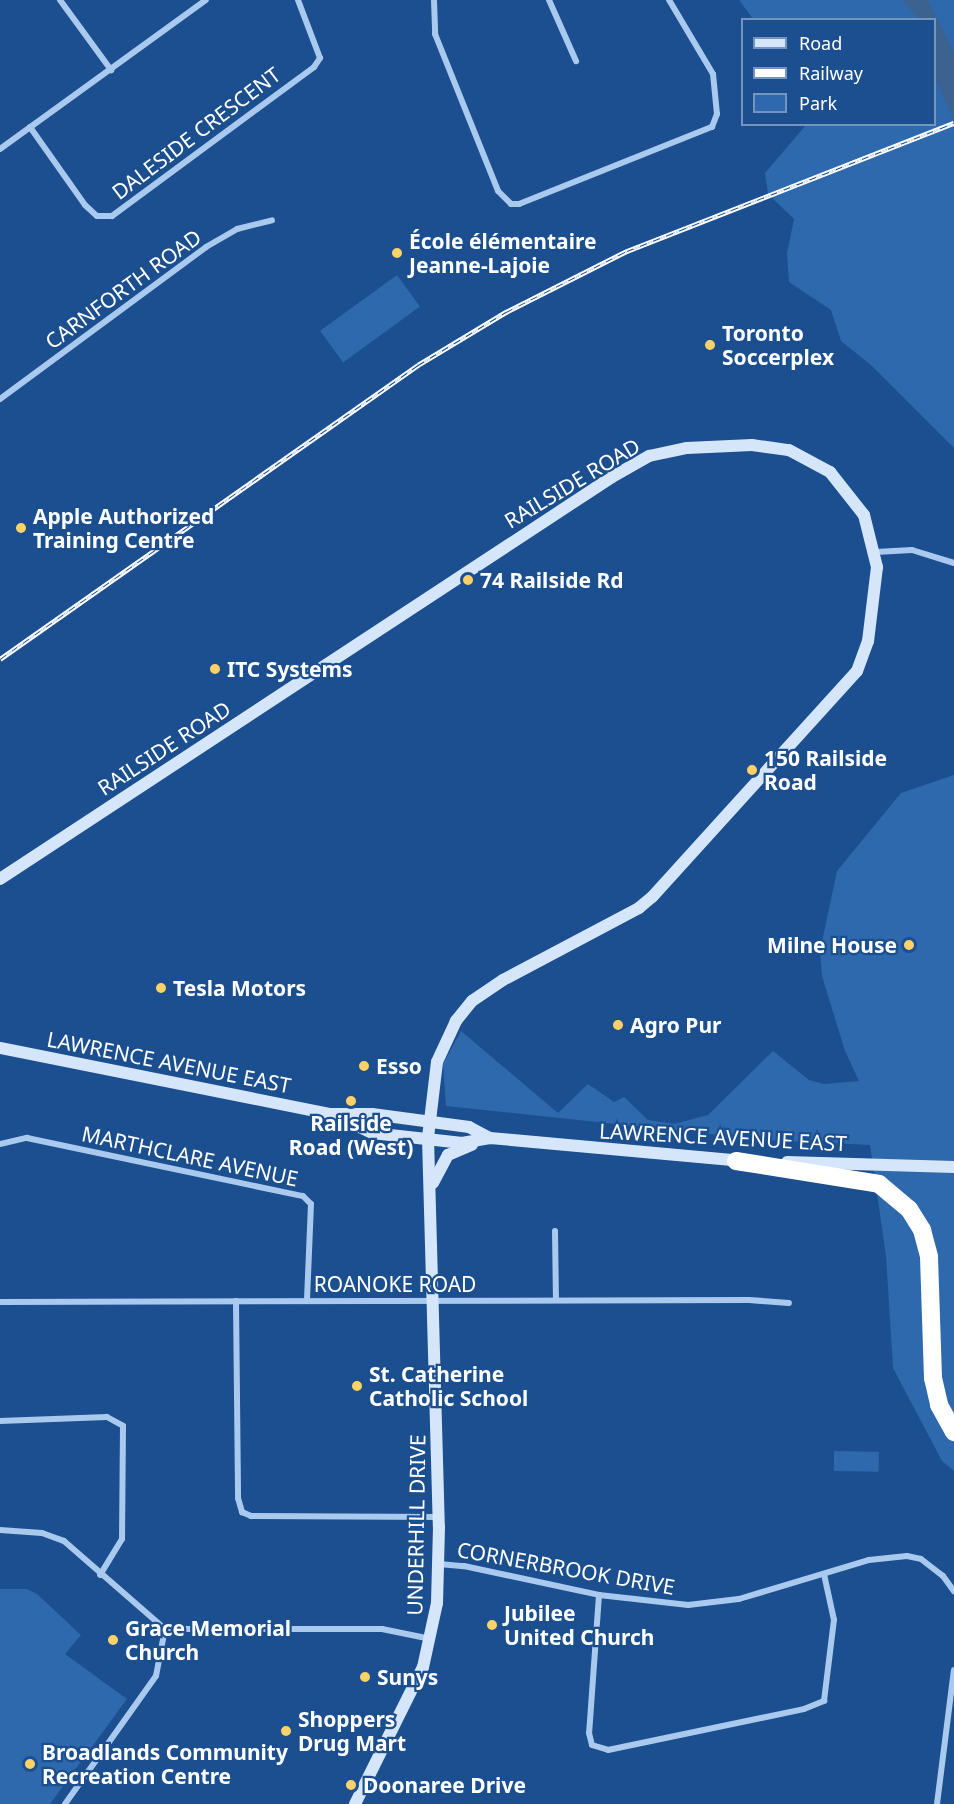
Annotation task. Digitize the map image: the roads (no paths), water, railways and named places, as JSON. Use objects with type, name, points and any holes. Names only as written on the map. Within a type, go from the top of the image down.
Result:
[{"type":"highway","points":[[736,1161],[879,1184],[909,1209],[922,1230],[929,1257],[933,1378],[939,1405],[954,1432]]},
{"type":"street","points":[[60,0],[111,70]]},
{"type":"street","points":[[0,149],[206,0]]},
{"type":"street","name":"DALESIDE CRESCENT","points":[[30,127],[86,205],[97,216],[112,216],[314,67],[320,58],[298,0]]},
{"type":"street","points":[[434,0],[435,34],[498,192],[511,204],[528,201],[712,127],[717,114],[713,74],[669,0]]},
{"type":"street","points":[[549,0],[576,61]]},
{"type":"street","name":"CARNFORTH ROAD","points":[[0,399],[206,247],[237,230],[272,220]]},
{"type":"street","name":"RAILSIDE ROAD","points":[[0,879],[603,483],[649,456],[687,448],[752,445],[803,456],[830,472],[856,500],[876,552],[872,617],[864,656],[857,670],[639,908],[503,980],[472,1001],[456,1021],[437,1062],[429,1121]]},
{"type":"street","points":[[876,552],[912,550],[954,563]]},
{"type":"street","name":"LAWRENCE AVENUE EAST","points":[[0,1048],[330,1114],[429,1121],[469,1127],[490,1138]]},
{"type":"street","name":"LAWRENCE AVENUE EAST","points":[[330,1114],[372,1133],[462,1143],[490,1138],[736,1161],[954,1167]]},
{"type":"street","name":"UNDERHILL DRIVE","points":[[355,1804],[423,1667],[432,1640],[439,1564],[439,1517],[429,1121]]},
{"type":"street","name":"MARTHCLARE AVENUE","points":[[0,1144],[27,1138],[303,1196],[311,1204],[307,1300]]},
{"type":"street","points":[[432,1184],[448,1155],[490,1138]]},
{"type":"street","points":[[555,1231],[556,1300]]},
{"type":"street","name":"ROANOKE ROAD","points":[[0,1302],[556,1300],[789,1303]]},
{"type":"street","points":[[236,1301],[238,1498],[243,1512],[251,1516],[439,1517]]},
{"type":"street","points":[[0,1422],[107,1417],[123,1426],[122,1539],[100,1575]]},
{"type":"street","points":[[0,1530],[42,1533],[58,1538],[165,1629],[382,1629],[432,1640]]},
{"type":"street","name":"CORNERBROOK DRIVE","points":[[439,1564],[599,1595],[676,1605],[709,1604],[869,1560],[907,1556],[921,1559],[943,1576],[954,1591]]},
{"type":"street","points":[[599,1595],[589,1727],[592,1745],[608,1750],[804,1709],[824,1701],[834,1620],[824,1574]]},
{"type":"street","points":[[65,1804],[156,1676],[165,1629]]},
{"type":"street","points":[[937,1804],[954,1670]]},
{"type":"railway","points":[[0,659],[418,365],[506,312],[627,251],[954,123]]},
{"type":"place","name":"École élémentaire Jeanne-Lajoie","points":[[397,253]]},
{"type":"place","name":"Toronto Soccerplex","points":[[710,345]]},
{"type":"place","name":"Apple Authorized Training Centre","points":[[21,528]]},
{"type":"place","name":"74 Railside Rd","points":[[468,580]]},
{"type":"place","name":"ITC Systems","points":[[215,669]]},
{"type":"place","name":"150 Railside Road","points":[[752,770]]},
{"type":"place","name":"Milne House","points":[[909,945]]},
{"type":"place","name":"Tesla Motors","points":[[161,988]]},
{"type":"place","name":"Agro Pur","points":[[618,1025]]},
{"type":"place","name":"Esso","points":[[364,1066]]},
{"type":"place","name":"Railside Road (West)","points":[[351,1101]]},
{"type":"place","name":"St. Catherine Catholic School","points":[[357,1386]]},
{"type":"place","name":"Jubilee United Church","points":[[492,1625]]},
{"type":"place","name":"Grace Memorial Church","points":[[113,1640]]},
{"type":"place","name":"Sunys","points":[[365,1677]]},
{"type":"place","name":"Shoppers Drug Mart","points":[[286,1731]]},
{"type":"place","name":"Broadlands Community Recreation Centre","points":[[30,1764]]},
{"type":"place","name":"Doonaree Drive","points":[[351,1785]]}]
